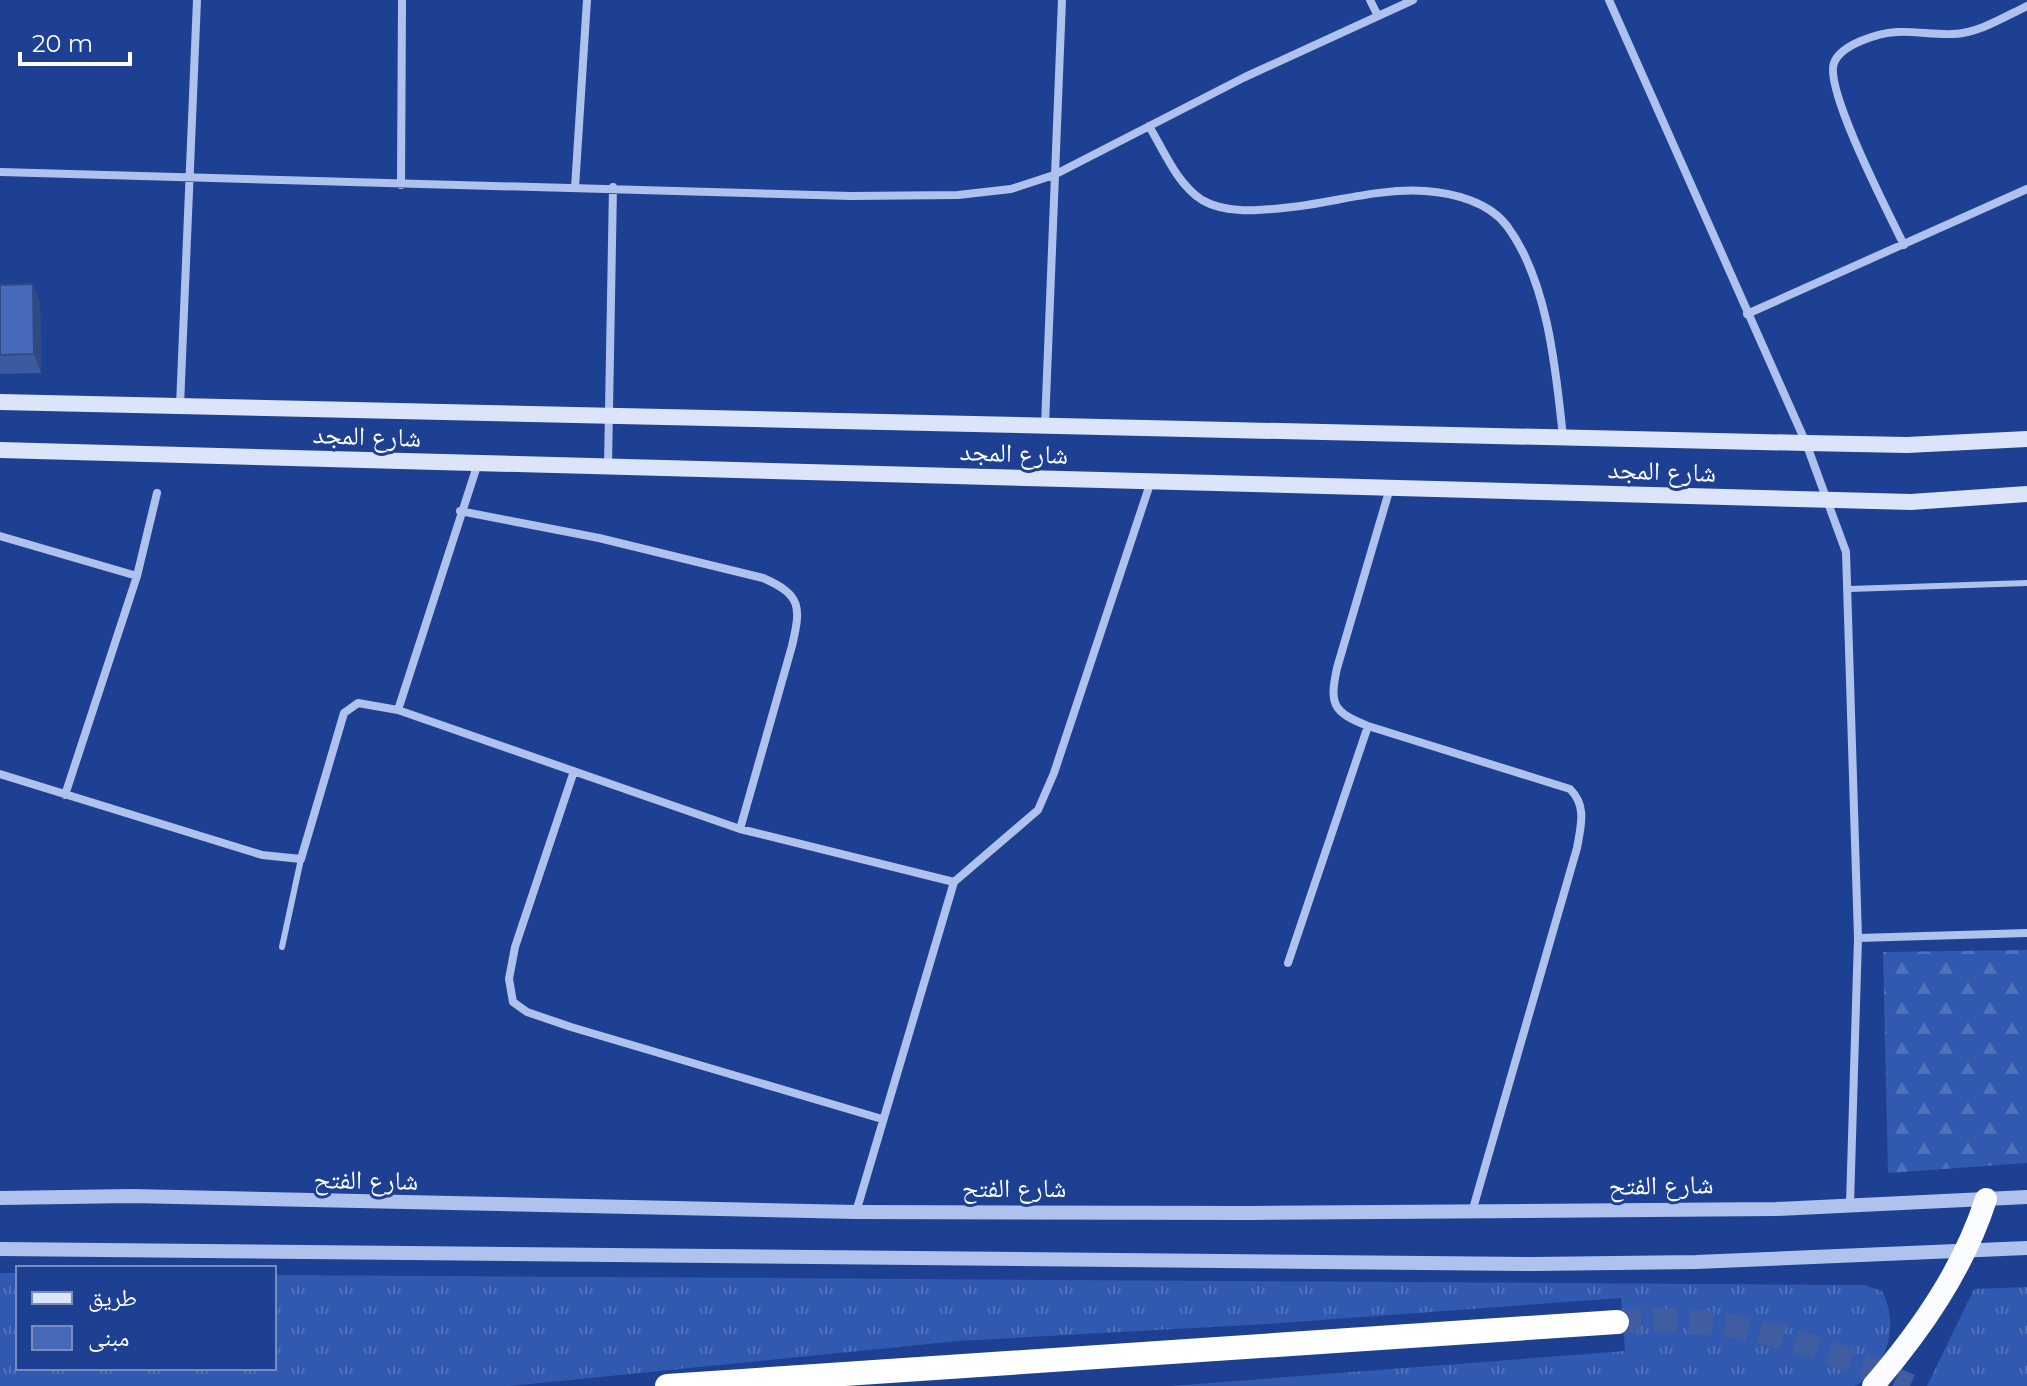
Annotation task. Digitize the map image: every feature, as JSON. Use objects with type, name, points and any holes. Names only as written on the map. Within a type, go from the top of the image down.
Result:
[{"type":"highway","points":[[1873,1386],[1931,1311],[1967,1252],[1986,1199]]},
{"type":"highway","points":[[667,1386],[1617,1322]]},
{"type":"main road","name":"شارع المجد","points":[[0,402],[1907,445],[2027,439]]},
{"type":"main road","name":"شارع المجد","points":[[0,450],[1911,502],[2027,494]]},
{"type":"street","points":[[180,406],[197,0]]},
{"type":"street","points":[[401,185],[402,0]]},
{"type":"street","points":[[575,188],[587,0]]},
{"type":"street","points":[[1045,426],[1062,0]]},
{"type":"street","points":[[1370,0],[1378,16]]},
{"type":"street","points":[[0,172],[851,196],[958,195],[1011,189],[1054,175],[1149,126],[1413,0]]},
{"type":"street","points":[[1609,0],[1806,443],[1846,552],[1850,589],[1858,938],[1850,1204]]},
{"type":"street","points":[[1904,245],[1836,96],[1832,65],[1838,55],[1855,44],[1894,32],[1953,34],[1974,30],[2027,6]]},
{"type":"street","points":[[1149,126],[1186,188],[1205,202],[1229,209],[1263,210],[1377,193],[1426,191],[1461,197],[1484,206],[1506,225],[1523,254],[1541,303],[1556,371],[1563,438]]},
{"type":"street","points":[[608,467],[613,187]]},
{"type":"street","points":[[1747,314],[2027,189]]},
{"type":"street","points":[[398,710],[478,463]]},
{"type":"street","points":[[856,1212],[954,882],[1038,810],[1054,773],[1151,481]]},
{"type":"street","points":[[1390,488],[1332,691],[1335,706],[1345,717],[1368,726],[1570,789],[1580,799],[1582,815],[1577,848],[1471,1212]]},
{"type":"street","points":[[65,795],[137,576],[157,493]]},
{"type":"street","points":[[460,511],[539,525],[748,575],[786,588],[794,597],[799,618],[740,829]]},
{"type":"street","points":[[0,536],[137,576]]},
{"type":"street","points":[[0,774],[262,855],[301,859],[344,713],[358,703],[398,710],[740,829],[954,882]]},
{"type":"street","points":[[1288,963],[1368,726]]},
{"type":"street","points":[[574,771],[515,947],[509,979],[513,1002],[527,1012],[571,1027],[882,1119]]},
{"type":"street","points":[[1858,938],[2027,933]]},
{"type":"street","name":"شارع الفتح","points":[[0,1198],[132,1196],[856,1212],[1471,1212],[1776,1209],[2027,1197]]},
{"type":"street","points":[[0,1249],[1534,1264],[2027,1248]]},
{"type":"lane","points":[[1850,589],[2027,583]]},
{"type":"lane","points":[[282,947],[301,859]]},
{"type":"green space","points":[[2027,950],[2027,1163],[1888,1173],[1883,952]]},
{"type":"green space","points":[[0,1273],[16,1273],[16,1370],[276,1370],[276,1275],[1864,1285],[1882,1291],[1890,1317],[1888,1344],[1883,1356],[1867,1378],[1855,1386],[1171,1386],[1625,1351],[1621,1298],[1266,1324],[958,1341],[510,1386],[0,1386]]},
{"type":"green space","points":[[2027,1287],[2027,1386],[1927,1386],[1974,1289]]},
{"type":"building","points":[[33,284],[34,354],[0,355],[0,285]]},
{"type":"tunnel","points":[[1617,1322],[1658,1320],[1733,1326],[1803,1344],[1910,1386]]}]
